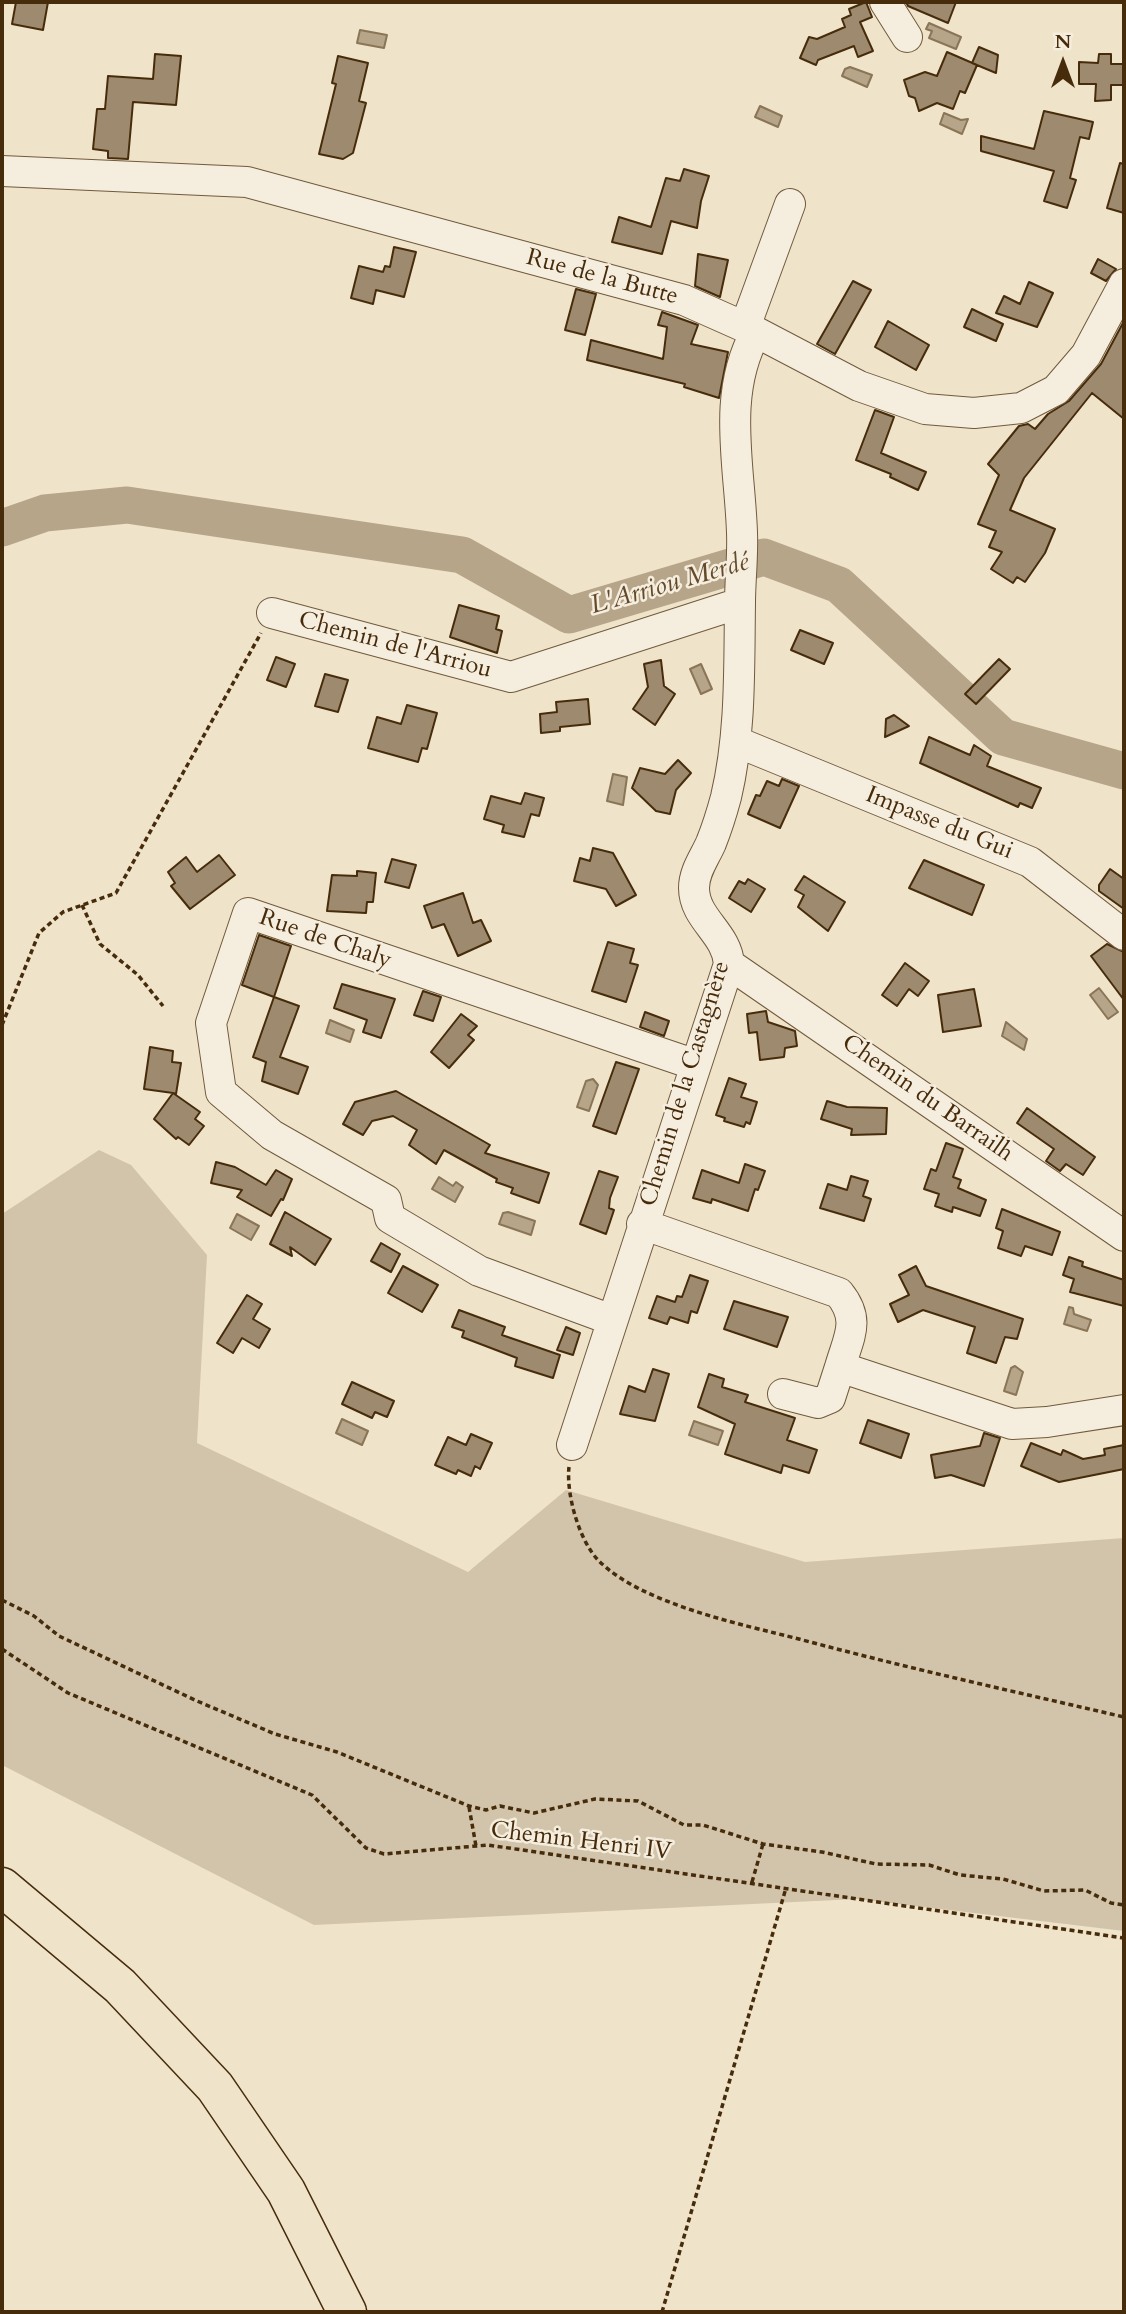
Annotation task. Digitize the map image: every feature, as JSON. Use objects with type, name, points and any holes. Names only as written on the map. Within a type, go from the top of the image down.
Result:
[{"type":"main road","points":[[2,1887],[120,1986],[215,2087],[286,2191],[347,2312]]},
{"type":"street","points":[[885,2],[907,37]]},
{"type":"street","name":"Rue de la Butte","points":[[2,171],[247,182],[684,300],[750,329],[859,386],[925,409],[974,413],[1021,408],[1056,390],[1086,355],[1124,284]]},
{"type":"street","points":[[740,599],[742,534],[734,429],[738,386],[750,329],[790,204]]},
{"type":"street","name":"Chemin de l'Arriou","points":[[272,613],[512,677],[740,599]]},
{"type":"street","name":"Chemin de la Castagnère","points":[[572,1445],[729,964],[728,951],[698,907],[694,889],[696,875],[712,841],[726,798],[737,741],[740,599]]},
{"type":"street","name":"Impasse du Gui","points":[[737,741],[1030,862],[1124,935]]},
{"type":"street","name":"Rue de Chaly","points":[[612,1320],[479,1271],[390,1218],[386,1200],[272,1135],[221,1093],[211,1023],[248,914],[696,1065]]},
{"type":"street","name":"Chemin du Barrailh","points":[[729,964],[1124,1236]]},
{"type":"street","points":[[642,1224],[839,1293],[851,1308],[853,1324],[830,1398],[818,1402],[783,1394]]},
{"type":"street","points":[[840,1367],[1012,1424],[1046,1422],[1124,1410]]},
{"type":"path","name":"Chemin de l'Arriou","points":[[2,1025],[39,933],[63,912],[116,894],[272,613]]},
{"type":"path","points":[[82,905],[100,944],[138,975],[163,1006]]},
{"type":"path","points":[[572,1445],[568,1474],[579,1532],[598,1561],[641,1591],[730,1621],[900,1666],[1124,1717]]},
{"type":"path","points":[[2,1600],[34,1616],[59,1636],[197,1701],[275,1734],[337,1752],[469,1806],[486,1810],[500,1806],[534,1813],[595,1798],[638,1801],[684,1825],[703,1825],[763,1844],[822,1852],[876,1864],[929,1865],[1044,1891],[1085,1890],[1111,1903],[1124,1905]]},
{"type":"path","name":"Chemin Henri IV","points":[[2,1649],[68,1693],[312,1795],[366,1848],[384,1854],[488,1845],[1124,1938]]},
{"type":"path","points":[[469,1806],[476,1846]]},
{"type":"path","points":[[752,1883],[763,1844]]},
{"type":"path","points":[[662,2312],[786,1888]]},
{"type":"shaded area","points":[[929,23],[961,37],[956,49],[929,38],[932,31],[926,29]]},
{"type":"shaded area","points":[[360,30],[387,35],[384,48],[357,43]]},
{"type":"shaded area","points":[[850,67],[872,75],[867,87],[842,76],[845,69]]},
{"type":"shaded area","points":[[760,106],[782,116],[778,127],[755,117]]},
{"type":"shaded area","points":[[944,113],[961,120],[968,119],[962,134],[940,124]]},
{"type":"shaded area","points":[[701,664],[712,689],[701,694],[690,669]]},
{"type":"shaded area","points":[[613,774],[627,777],[623,805],[607,801]]},
{"type":"shaded area","points":[[1099,988],[1118,1012],[1108,1019],[1090,995]]},
{"type":"shaded area","points":[[330,1020],[354,1030],[350,1042],[326,1033]]},
{"type":"shaded area","points":[[1006,1022],[1027,1039],[1024,1050],[1002,1036]]},
{"type":"shaded area","points":[[593,1079],[598,1085],[589,1111],[577,1107],[586,1081]]},
{"type":"shaded area","points":[[99,1150],[131,1165],[207,1255],[197,1443],[468,1572],[566,1490],[805,1562],[1124,1538],[1124,1931],[857,1899],[314,1925],[2,1765],[2,1214]]},
{"type":"shaded area","points":[[439,1177],[453,1186],[456,1182],[463,1187],[455,1202],[432,1189]]},
{"type":"shaded area","points":[[508,1212],[535,1221],[531,1235],[499,1224],[503,1213]]},
{"type":"shaded area","points":[[237,1214],[259,1226],[251,1240],[230,1228]]},
{"type":"shaded area","points":[[1069,1307],[1073,1308],[1074,1314],[1091,1320],[1087,1331],[1064,1324]]},
{"type":"shaded area","points":[[1015,1366],[1023,1372],[1016,1395],[1004,1391],[1011,1368]]},
{"type":"shaded area","points":[[342,1419],[368,1431],[362,1445],[336,1433]]},
{"type":"shaded area","points":[[694,1421],[723,1431],[718,1445],[689,1435]]},
{"type":"building","points":[[16,2],[48,2],[43,30],[12,24]]},
{"type":"building","points":[[866,2],[872,17],[860,22],[873,51],[858,57],[854,46],[818,60],[816,65],[800,58],[809,37],[817,39],[845,27],[842,19],[851,15],[849,9]]},
{"type":"building","points":[[906,2],[956,2],[948,23],[908,6]]},
{"type":"building","points":[[979,47],[998,55],[996,73],[972,63]]},
{"type":"building","points":[[947,52],[977,65],[965,93],[960,91],[953,109],[937,103],[919,111],[915,98],[909,96],[904,80],[925,72],[937,76]]},
{"type":"building","points":[[155,54],[181,56],[176,105],[133,102],[128,159],[108,158],[108,151],[93,149],[97,109],[105,109],[108,76],[153,79]]},
{"type":"building","points":[[1099,54],[1111,54],[1111,64],[1124,64],[1124,85],[1111,85],[1111,100],[1095,101],[1096,84],[1079,84],[1079,62],[1098,63]]},
{"type":"building","points":[[338,56],[368,63],[359,101],[366,103],[353,153],[343,159],[319,154],[336,84],[332,83]]},
{"type":"building","points":[[1044,111],[1093,122],[1089,139],[1080,137],[1070,178],[1076,180],[1067,208],[1044,201],[1054,171],[981,151],[981,136],[1034,149]]},
{"type":"building","points":[[1120,163],[1124,164],[1124,213],[1107,208]]},
{"type":"building","points":[[684,169],[709,176],[701,201],[697,228],[671,221],[662,254],[612,242],[619,217],[651,227],[666,178],[680,181]]},
{"type":"building","points":[[394,247],[416,252],[404,297],[376,290],[373,304],[351,298],[359,266],[383,272],[385,266],[390,267]]},
{"type":"building","points":[[698,254],[728,260],[720,297],[695,286]]},
{"type":"building","points":[[1098,259],[1116,269],[1106,281],[1091,273]]},
{"type":"building","points":[[853,281],[871,290],[835,354],[817,344]]},
{"type":"building","points":[[1029,282],[1053,293],[1037,327],[996,313],[1004,296],[1020,304]]},
{"type":"building","points":[[576,289],[596,294],[585,335],[565,330]]},
{"type":"building","points":[[972,309],[1003,324],[996,341],[964,327]]},
{"type":"building","points":[[662,312],[698,325],[691,344],[728,352],[719,398],[684,387],[685,384],[587,360],[591,340],[663,359],[667,327],[658,325]]},
{"type":"building","points":[[888,321],[929,345],[916,370],[875,347]]},
{"type":"building","points":[[1124,321],[1124,419],[1092,393],[1024,478],[1010,510],[1055,529],[1045,553],[1025,582],[1017,577],[1013,583],[991,569],[1002,552],[989,547],[996,531],[978,524],[999,475],[988,464],[1019,426],[1028,424],[1035,429],[1048,414],[1069,401],[1101,364]]},
{"type":"building","points":[[875,410],[894,417],[881,453],[926,472],[918,490],[890,477],[891,474],[856,460]]},
{"type":"building","points":[[459,605],[499,616],[496,629],[502,631],[497,653],[450,637]]},
{"type":"building","points":[[800,630],[833,643],[824,664],[791,650]]},
{"type":"building","points":[[276,657],[295,664],[286,687],[267,680]]},
{"type":"building","points":[[999,659],[1010,669],[976,704],[965,694]]},
{"type":"building","points":[[661,660],[664,686],[675,694],[655,725],[633,709],[648,687],[644,664]]},
{"type":"building","points":[[325,674],[348,680],[338,712],[315,706]]},
{"type":"building","points":[[588,699],[590,724],[560,727],[560,731],[541,733],[540,714],[557,712],[556,702]]},
{"type":"building","points":[[407,705],[437,713],[427,749],[422,748],[418,762],[368,748],[377,717],[401,724]]},
{"type":"building","points":[[894,715],[909,726],[885,737],[886,719]]},
{"type":"building","points":[[929,737],[970,755],[974,745],[991,756],[987,766],[1041,788],[1032,808],[1020,803],[1018,807],[920,763]]},
{"type":"building","points":[[678,760],[691,773],[676,790],[670,814],[656,811],[632,788],[640,768],[665,774]]},
{"type":"building","points":[[782,779],[799,786],[780,828],[748,814],[756,795],[760,796],[767,781],[779,786]]},
{"type":"building","points":[[525,793],[544,798],[539,816],[531,814],[524,837],[502,832],[504,825],[484,819],[491,796],[521,804]]},
{"type":"building","points":[[593,848],[613,853],[636,895],[616,906],[606,889],[574,881],[580,858],[590,861]]},
{"type":"building","points":[[219,855],[235,875],[190,909],[171,886],[175,883],[168,872],[186,857],[197,872]]},
{"type":"building","points":[[392,859],[416,865],[409,888],[385,882]]},
{"type":"building","points":[[924,860],[984,885],[972,915],[909,888]]},
{"type":"building","points":[[1110,869],[1124,879],[1124,909],[1099,891],[1099,885]]},
{"type":"building","points":[[357,871],[376,873],[373,902],[367,902],[366,913],[327,911],[332,875],[357,876]]},
{"type":"building","points":[[804,876],[845,902],[828,931],[798,907],[804,895],[795,890]]},
{"type":"building","points":[[748,879],[765,889],[751,912],[729,898],[739,881],[745,884]]},
{"type":"building","points":[[463,893],[473,923],[481,920],[491,941],[458,956],[444,924],[432,928],[424,906]]},
{"type":"building","points":[[259,935],[291,946],[274,997],[242,985]]},
{"type":"building","points":[[608,942],[634,949],[630,963],[638,965],[626,1002],[592,991]]},
{"type":"building","points":[[1107,944],[1124,952],[1124,1000],[1091,956]]},
{"type":"building","points":[[905,963],[929,981],[918,996],[909,989],[897,1006],[882,995]]},
{"type":"building","points":[[342,984],[395,999],[381,1038],[363,1032],[367,1020],[334,1008]]},
{"type":"building","points":[[974,989],[981,1026],[943,1032],[938,995]]},
{"type":"building","points":[[423,991],[441,997],[433,1021],[414,1015]]},
{"type":"building","points":[[274,997],[299,1006],[280,1057],[308,1067],[298,1094],[262,1081],[266,1062],[253,1057]]},
{"type":"building","points":[[766,1011],[768,1022],[795,1031],[797,1046],[785,1048],[784,1057],[760,1060],[757,1032],[749,1033],[747,1014]]},
{"type":"building","points":[[645,1012],[669,1021],[664,1036],[640,1027]]},
{"type":"building","points":[[461,1014],[477,1026],[468,1035],[474,1040],[449,1068],[431,1052]]},
{"type":"building","points":[[150,1047],[173,1051],[172,1062],[181,1063],[176,1094],[144,1089]]},
{"type":"building","points":[[616,1062],[639,1069],[616,1134],[593,1126]]},
{"type":"building","points":[[729,1078],[746,1084],[741,1097],[757,1102],[750,1124],[746,1122],[744,1127],[724,1121],[725,1118],[716,1115]]},
{"type":"building","points":[[396,1091],[490,1145],[485,1153],[549,1173],[539,1203],[511,1193],[513,1188],[496,1182],[497,1179],[444,1150],[436,1164],[409,1145],[417,1130],[393,1116],[372,1121],[363,1135],[343,1124],[355,1102]]},
{"type":"building","points":[[173,1093],[200,1112],[195,1119],[204,1126],[189,1145],[178,1137],[176,1139],[154,1119]]},
{"type":"building","points":[[827,1101],[847,1107],[887,1108],[886,1134],[851,1135],[852,1129],[821,1119]]},
{"type":"building","points":[[1027,1108],[1095,1157],[1083,1175],[1066,1164],[1060,1171],[1046,1161],[1054,1149],[1017,1123]]},
{"type":"building","points":[[946,1143],[963,1149],[953,1177],[961,1180],[958,1188],[986,1200],[980,1216],[953,1207],[952,1212],[935,1206],[939,1194],[924,1189],[931,1169],[936,1171]]},
{"type":"building","points":[[216,1162],[235,1167],[266,1185],[276,1170],[292,1179],[283,1200],[281,1199],[271,1216],[237,1197],[242,1190],[211,1183]]},
{"type":"building","points":[[745,1164],[765,1171],[758,1190],[755,1189],[748,1211],[712,1199],[711,1203],[693,1198],[702,1170],[739,1183]]},
{"type":"building","points":[[599,1171],[618,1177],[610,1198],[609,1208],[614,1210],[606,1234],[580,1224]]},
{"type":"building","points":[[851,1176],[868,1181],[863,1196],[871,1199],[864,1221],[820,1208],[828,1184],[847,1190]]},
{"type":"building","points":[[1002,1209],[1060,1232],[1052,1255],[1025,1246],[1021,1256],[998,1248],[1003,1231],[996,1228]]},
{"type":"building","points":[[285,1212],[331,1239],[315,1265],[290,1247],[292,1256],[270,1244]]},
{"type":"building","points":[[381,1243],[400,1254],[391,1272],[371,1261]]},
{"type":"building","points":[[1069,1257],[1083,1262],[1082,1266],[1124,1280],[1124,1306],[1070,1292],[1074,1279],[1063,1275]]},
{"type":"building","points":[[403,1266],[438,1285],[422,1312],[388,1293]]},
{"type":"building","points":[[916,1266],[926,1286],[1023,1319],[1017,1339],[1005,1337],[996,1363],[967,1353],[975,1327],[923,1310],[898,1322],[890,1304],[909,1295],[899,1275]]},
{"type":"building","points":[[690,1275],[708,1281],[697,1313],[691,1311],[688,1323],[670,1317],[667,1324],[649,1318],[657,1296],[675,1302],[677,1296],[682,1297]]},
{"type":"building","points":[[247,1295],[262,1304],[253,1319],[270,1329],[259,1348],[242,1338],[233,1353],[217,1343]]},
{"type":"building","points":[[734,1301],[788,1317],[777,1347],[724,1329]]},
{"type":"building","points":[[459,1310],[505,1327],[502,1335],[560,1355],[553,1378],[515,1366],[517,1358],[462,1337],[464,1331],[452,1327]]},
{"type":"building","points":[[566,1327],[580,1333],[573,1355],[557,1350]]},
{"type":"building","points":[[653,1369],[669,1374],[655,1421],[620,1414],[629,1386],[645,1392]]},
{"type":"building","points":[[709,1374],[724,1379],[722,1387],[748,1395],[745,1402],[795,1418],[787,1440],[817,1450],[809,1473],[783,1465],[781,1473],[725,1454],[735,1424],[698,1407]]},
{"type":"building","points":[[352,1382],[394,1401],[387,1417],[375,1412],[372,1418],[342,1404]]},
{"type":"building","points":[[868,1420],[909,1434],[901,1458],[860,1443]]},
{"type":"building","points":[[984,1433],[1000,1438],[984,1486],[951,1475],[935,1478],[931,1455],[980,1446]]},
{"type":"building","points":[[471,1434],[492,1443],[480,1469],[475,1466],[471,1476],[458,1470],[456,1474],[435,1465],[448,1437],[466,1445]]},
{"type":"building","points":[[1031,1443],[1061,1455],[1063,1450],[1083,1459],[1105,1455],[1104,1449],[1124,1445],[1124,1469],[1059,1482],[1021,1466]]},
{"type":"waterway","name":"L'Arriou Merdé","points":[[2,528],[45,513],[127,505],[462,555],[569,615],[764,557],[839,585],[1003,737],[1124,771]]}]
